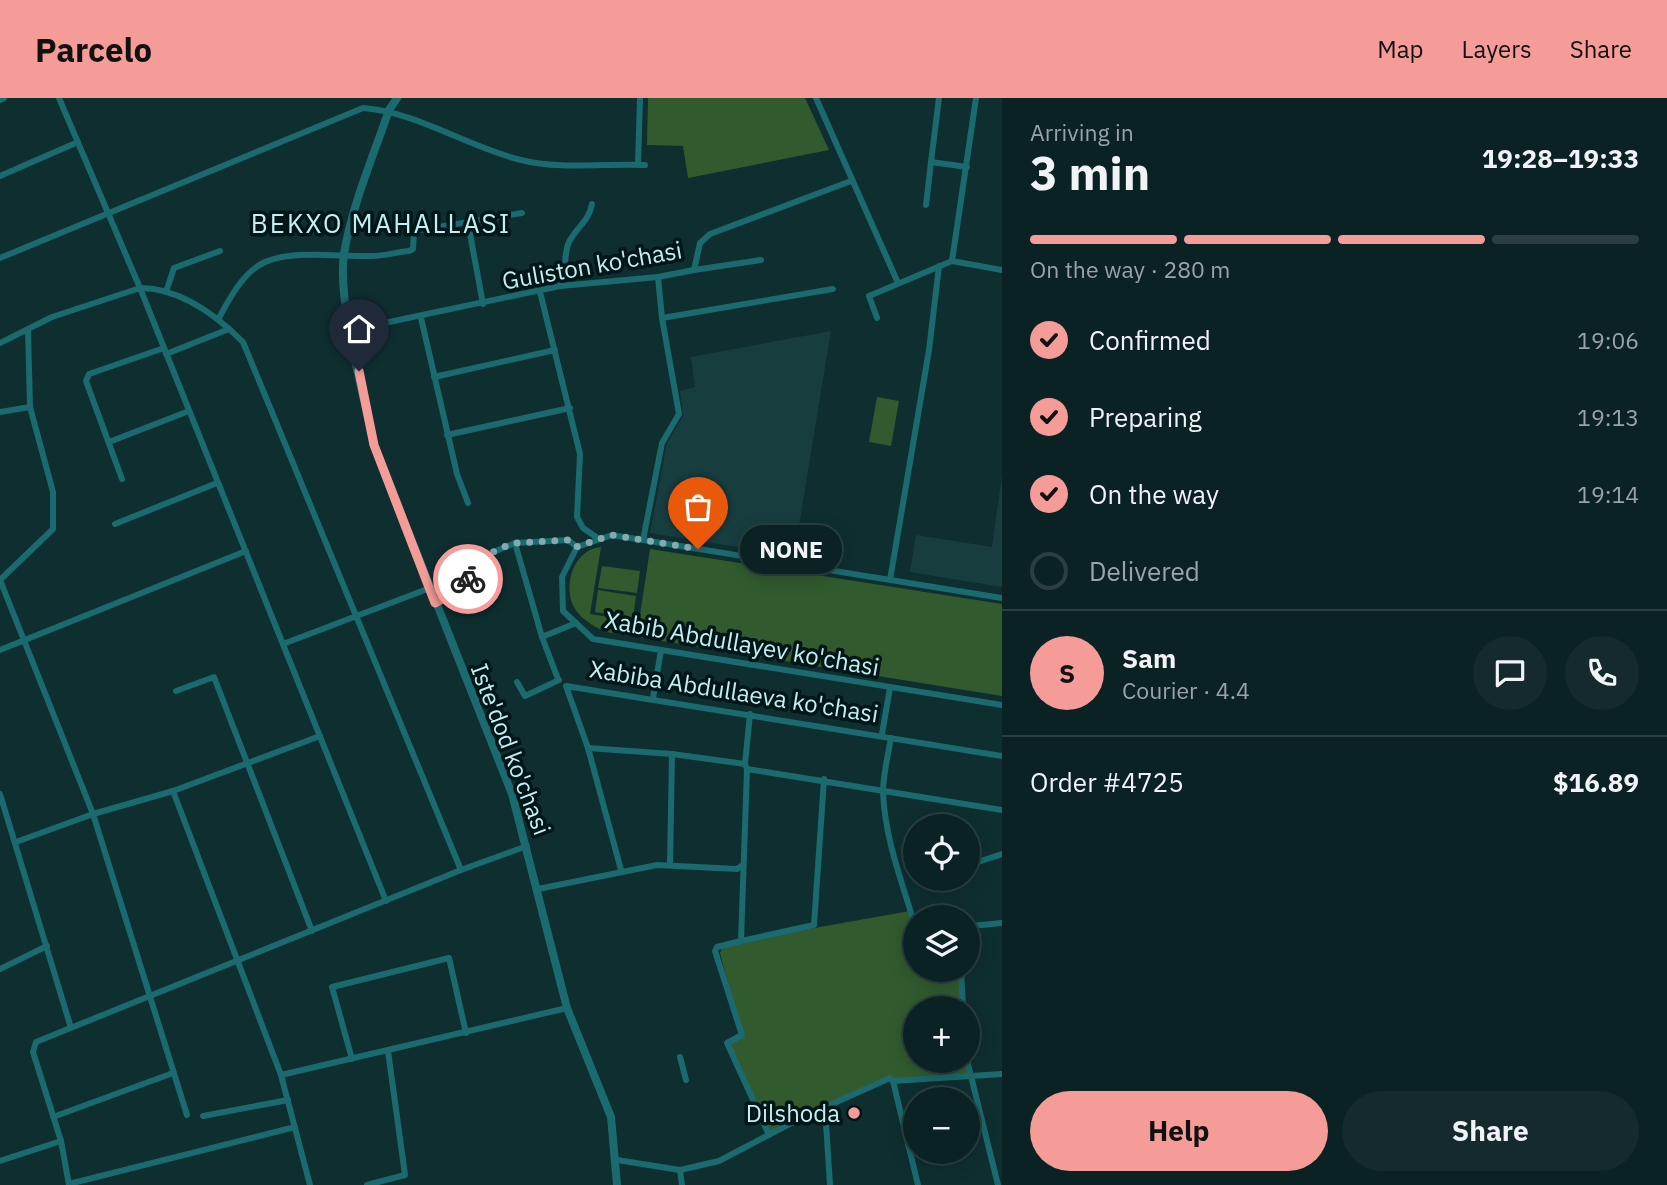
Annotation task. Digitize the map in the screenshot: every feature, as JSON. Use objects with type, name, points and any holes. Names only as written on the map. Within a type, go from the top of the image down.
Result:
[{"type":"street","points":[[59,98],[140,288],[386,901]]},
{"type":"street","name":"Iste'dod ko'chasi","points":[[397,98],[389,110],[357,203],[344,255],[345,295],[374,445],[512,794],[566,1008],[605,1097],[617,1160],[617,1185]]},
{"type":"street","points":[[0,258],[363,108],[389,110],[457,139],[523,161],[642,165],[640,98]]},
{"type":"street","points":[[816,98],[898,283]]},
{"type":"street","points":[[926,205],[939,98]]},
{"type":"street","points":[[951,261],[976,98]]},
{"type":"street","points":[[0,176],[78,142]]},
{"type":"street","points":[[931,162],[967,167]]},
{"type":"street","name":"Guliston ko'chasi","points":[[351,330],[421,318],[560,286],[659,277],[694,270],[699,243],[710,234],[851,181]]},
{"type":"street","points":[[560,286],[564,278],[568,243],[590,216],[592,204]]},
{"type":"street","points":[[219,318],[232,293],[260,264],[272,260],[344,255],[374,256],[409,251],[413,249],[414,231],[522,213]]},
{"type":"street","points":[[467,223],[483,304]]},
{"type":"street","points":[[166,292],[174,268],[220,251]]},
{"type":"street","points":[[694,270],[761,260]]},
{"type":"street","points":[[877,318],[869,296],[951,261],[1002,270]]},
{"type":"street","points":[[890,580],[929,350],[939,266]]},
{"type":"street","points":[[643,540],[662,443],[680,414],[662,318],[659,277]]},
{"type":"street","points":[[0,342],[51,317],[140,288],[155,288],[166,292],[219,318],[243,342],[461,870]]},
{"type":"street","points":[[662,318],[833,289]]},
{"type":"street","points":[[540,292],[580,454],[577,517],[583,528],[598,539]]},
{"type":"street","points":[[421,318],[447,435],[468,503]]},
{"type":"street","points":[[122,479],[86,381],[89,374],[229,329]]},
{"type":"street","points":[[28,330],[30,407],[53,492],[53,530],[0,580],[93,814],[148,998],[187,1115]]},
{"type":"street","points":[[434,377],[555,350]]},
{"type":"street","points":[[0,412],[30,407]]},
{"type":"street","points":[[447,435],[570,408]]},
{"type":"street","points":[[108,442],[189,411]]},
{"type":"street","points":[[115,524],[218,483]]},
{"type":"street","points":[[435,603],[455,592],[489,554],[515,543],[568,540],[576,547],[612,535],[1002,598]]},
{"type":"street","points":[[515,543],[542,637],[558,679],[566,686]]},
{"type":"street","name":"Xabib Abdullayev ko'chasi","points":[[576,547],[562,577],[564,611],[593,639],[1002,705]]},
{"type":"street","points":[[0,649],[246,551]]},
{"type":"street","points":[[283,644],[355,614],[430,588]]},
{"type":"street","points":[[542,637],[576,622]]},
{"type":"street","points":[[653,698],[661,650]]},
{"type":"street","points":[[176,691],[214,677],[250,763],[312,931]]},
{"type":"street","points":[[517,682],[525,696],[558,679]]},
{"type":"street","name":"Xabiba Abdullaeva ko'chasi","points":[[621,870],[588,748],[566,686],[881,734],[1002,757]]},
{"type":"street","points":[[881,734],[890,688]]},
{"type":"street","points":[[741,941],[750,713]]},
{"type":"street","points":[[16,842],[93,814],[173,791],[320,736]]},
{"type":"street","points":[[891,737],[883,790],[895,870],[908,905]]},
{"type":"street","points":[[588,748],[673,754],[1002,810]]},
{"type":"street","points":[[670,865],[673,754]]},
{"type":"street","points":[[769,1135],[727,1043],[742,1035],[715,951],[717,947],[814,925],[824,779]]},
{"type":"street","points":[[173,791],[240,961],[281,1075],[310,1185]]},
{"type":"street","points":[[0,794],[71,1028]]},
{"type":"street","points":[[295,1126],[69,1185],[61,1141],[33,1046],[71,1028],[461,870],[527,846]]},
{"type":"street","points":[[980,861],[1002,854]]},
{"type":"street","points":[[538,889],[621,870],[670,865],[737,869],[743,865]]},
{"type":"street","points":[[980,924],[1002,923]]},
{"type":"street","points":[[0,969],[47,946]]},
{"type":"street","points":[[352,1059],[332,986],[449,958],[466,1034]]},
{"type":"street","points":[[281,1075],[466,1034],[566,1008]]},
{"type":"street","points":[[388,1051],[408,1185]]},
{"type":"street","points":[[680,1057],[686,1080]]},
{"type":"street","points":[[53,1117],[173,1073]]},
{"type":"street","points":[[969,1073],[998,1185]]},
{"type":"street","points":[[617,1160],[680,1170],[719,1161],[817,1111],[890,1079],[970,1077],[1002,1073]]},
{"type":"street","points":[[893,1081],[919,1185]]},
{"type":"street","points":[[202,1116],[288,1100]]},
{"type":"street","points":[[825,1108],[830,1185]]},
{"type":"street","points":[[817,1111],[825,1118]]},
{"type":"street","points":[[0,1161],[61,1141]]},
{"type":"street","points":[[680,1170],[682,1185]]},
{"type":"street","points":[[368,1185],[405,1175]]},
{"type":"shaded area","points":[[831,331],[794,556],[650,533],[667,443],[683,416],[680,391],[695,387],[691,357]]},
{"type":"shaded area","points":[[1002,475],[1002,587],[910,572],[916,535],[992,547]]},
{"type":"green space","points":[[648,98],[805,98],[829,150],[688,178],[683,146],[647,145]]},
{"type":"green space","points":[[877,397],[899,401],[891,446],[869,442]]},
{"type":"green space","points":[[601,547],[590,614],[639,622],[650,549],[1002,604],[1002,696],[606,632],[582,617],[574,608],[570,595],[571,577],[578,560],[592,549]]},
{"type":"green space","points":[[602,566],[640,571],[637,593],[598,588]]},
{"type":"green space","points":[[598,590],[636,596],[633,618],[595,612]]},
{"type":"green space","points":[[903,912],[903,982],[961,982],[962,996],[903,996],[903,1073],[969,1073],[970,1077],[890,1079],[769,1135],[727,1043],[742,1035],[720,953],[722,948],[775,935]]},
{"type":"way so far","points":[[468,579],[489,554],[515,543],[568,540],[576,547],[612,535],[698,549]]},
{"type":"place","name":"NONE","points":[[698,549]]},
{"type":"place","name":"Dilshoda","points":[[854,1113]]},
{"type":"district","name":"BEKXO MAHALLASI","points":[[381,223]]},
{"type":"route","points":[[359,371],[374,445],[435,603],[455,592],[468,579]]}]
